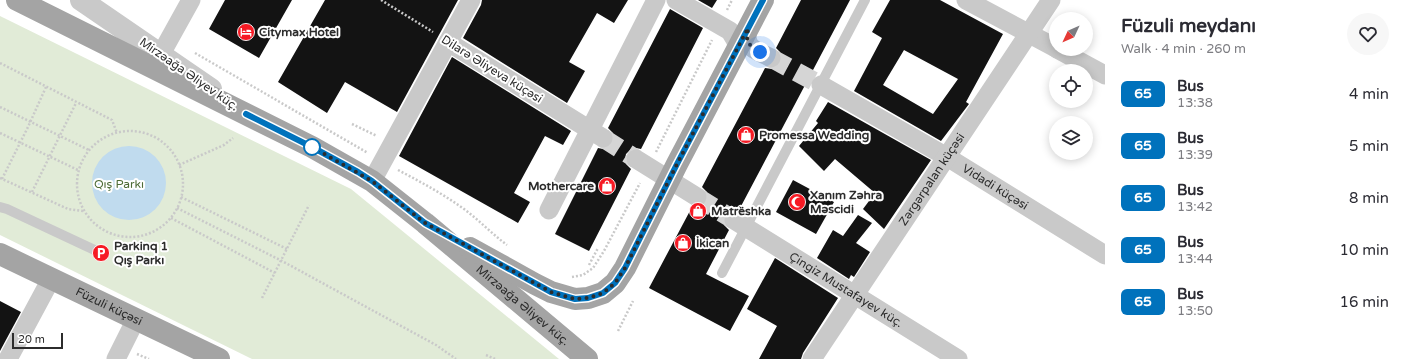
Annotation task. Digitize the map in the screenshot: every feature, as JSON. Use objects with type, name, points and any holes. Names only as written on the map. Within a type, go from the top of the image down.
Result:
[{"type":"main road","points":[[17,0],[246,114]]},
{"type":"main road","points":[[425,223],[551,292],[575,299],[588,298],[603,293],[615,283],[625,268],[669,179],[763,0]]},
{"type":"main road","name":"Mirzəağa Əliyev küç.","points":[[246,114],[312,147],[372,181],[425,223],[587,359]]},
{"type":"main road","name":"Füzuli küçəsi","points":[[0,254],[219,359]]},
{"type":"street","name":"Mirzəağa Əliyev küç.","points":[[81,0],[166,46],[246,114]]},
{"type":"street","points":[[166,46],[191,0]]},
{"type":"street","points":[[372,181],[471,0]]},
{"type":"street","points":[[549,210],[597,134],[656,0]]},
{"type":"street","points":[[676,0],[730,31],[736,40],[737,50]]},
{"type":"street","points":[[966,0],[1049,45]]},
{"type":"street","name":"Zərgərpalan küçəsi","points":[[812,359],[1051,0]]},
{"type":"street","points":[[748,28],[746,38],[749,44],[771,58]]},
{"type":"street","name":"Dilarə Əliyeva küçəsi","points":[[448,42],[597,134]]},
{"type":"street","points":[[1070,56],[1105,75]]},
{"type":"street","name":"Vidadi küçəsi","points":[[821,85],[947,157],[1105,255]]},
{"type":"street","points":[[642,163],[697,197]]},
{"type":"street","name":"Çingiz Mustafayev küç.","points":[[740,223],[958,359]]},
{"type":"street","points":[[8,359],[51,279]]},
{"type":"street","points":[[116,359],[136,319]]},
{"type":"lane","points":[[722,273],[740,223],[821,85],[865,0]]},
{"type":"lane","points":[[0,207],[7,208],[101,253]]},
{"type":"path","name":"Dilarə Əliyeva küçəsi","points":[[381,0],[448,42]]},
{"type":"path","points":[[570,277],[583,275],[593,268],[604,251],[642,163],[732,0]]},
{"type":"path","points":[[166,46],[383,161],[443,195],[466,210],[509,246]]},
{"type":"path","points":[[0,63],[112,120],[117,132]]},
{"type":"path","points":[[46,87],[1,178],[68,209],[83,211]]},
{"type":"path","points":[[32,192],[76,103]]},
{"type":"path","points":[[0,107],[89,150]]},
{"type":"path","points":[[352,124],[379,137]]},
{"type":"path","points":[[117,132],[135,132],[152,136],[167,147],[179,165],[182,179],[181,197],[171,218],[155,231],[136,237],[115,236],[97,226],[83,211],[78,198],[76,184],[78,170],[89,150],[104,138],[117,132]]},
{"type":"path","points":[[0,133],[78,170]]},
{"type":"path","points":[[179,165],[224,145],[233,138]]},
{"type":"path","points":[[181,197],[287,250]]},
{"type":"path","points":[[262,298],[282,262],[309,205]]},
{"type":"path","points":[[177,208],[282,262],[436,345],[456,359]]},
{"type":"path","points":[[171,218],[275,273]]},
{"type":"path","points":[[589,266],[598,248]]},
{"type":"path","points":[[618,331],[633,301]]},
{"type":"path","points":[[486,355],[495,359]]},
{"type":"green space","name":"Qış Parkı","points":[[0,16],[351,189],[559,359],[252,359],[0,235]]},
{"type":"water","points":[[122,146],[136,146],[150,152],[160,162],[166,176],[166,190],[160,204],[150,214],[136,220],[122,220],[108,214],[98,204],[92,190],[92,176],[98,162],[108,152]]},
{"type":"building","points":[[225,0],[292,0],[259,58],[209,29]]},
{"type":"building","points":[[325,0],[458,0],[397,112],[345,82],[327,113],[278,82]]},
{"type":"building","points":[[482,0],[628,0],[614,23],[597,13],[569,62],[585,71],[567,103],[463,38],[481,5]]},
{"type":"building","points":[[698,0],[717,0],[712,8]]},
{"type":"building","points":[[801,0],[850,0],[739,210],[729,210],[724,215],[724,225],[729,230],[706,274],[749,296],[730,331],[649,288],[692,207],[702,207],[706,202],[708,197],[707,192],[702,187],[765,68],[772,69],[781,63],[782,57],[776,48]]},
{"type":"building","points":[[890,0],[940,0],[1003,34],[966,102],[969,104],[941,141],[854,91],[882,38],[872,32]],"holes":[[[904,50],[958,79],[933,114],[883,85]]]},
{"type":"building","points":[[670,9],[703,28],[641,149],[631,149],[626,154],[626,164],[631,169],[589,251],[555,234],[598,148],[608,148],[613,143],[613,133],[608,128]]},
{"type":"building","points":[[452,57],[571,131],[563,145],[545,136],[514,193],[530,202],[518,223],[399,156]]},
{"type":"building","points":[[828,102],[931,160],[884,229],[863,209],[875,193],[835,159],[824,171],[799,146],[818,123],[816,121]]},
{"type":"building","points":[[793,180],[834,202],[816,234],[776,212]]},
{"type":"building","points":[[858,215],[872,223],[856,243],[870,252],[854,277],[851,275],[849,279],[817,258],[833,230],[843,236]]},
{"type":"building","points":[[775,258],[838,298],[803,353],[801,359],[759,359],[777,326],[747,309]]},
{"type":"building","points":[[0,301],[21,312],[0,351]]},
{"type":"tunnel","points":[[771,58],[821,85]]},
{"type":"tunnel","points":[[603,138],[636,159]]},
{"type":"tunnel","points":[[697,197],[734,220]]},
{"type":"bus line","name":"65","points":[[246,114],[358,172],[372,181],[425,223],[535,284],[566,297],[575,299],[588,298],[603,293],[615,283],[625,268],[677,164],[763,0]]},
{"type":"place","name":"Citymax Hotel","points":[[246,32]]},
{"type":"place","name":"Promessa Wedding","points":[[746,135]]},
{"type":"place","name":"Mothercare","points":[[607,186]]},
{"type":"place","name":"Xanım Zəhra Məscidi","points":[[797,202]]},
{"type":"place","name":"Matrëshka","points":[[698,211]]},
{"type":"place","name":"İkican","points":[[683,243]]},
{"type":"place","name":"Parkinq 1 Qış Parkı","points":[[101,253]]},
{"type":"route","points":[[312,147],[372,181],[425,223],[535,284],[566,297],[575,299],[588,298],[603,293],[615,283],[625,268],[748,28],[746,38],[747,41],[752,47],[760,52]]}]
